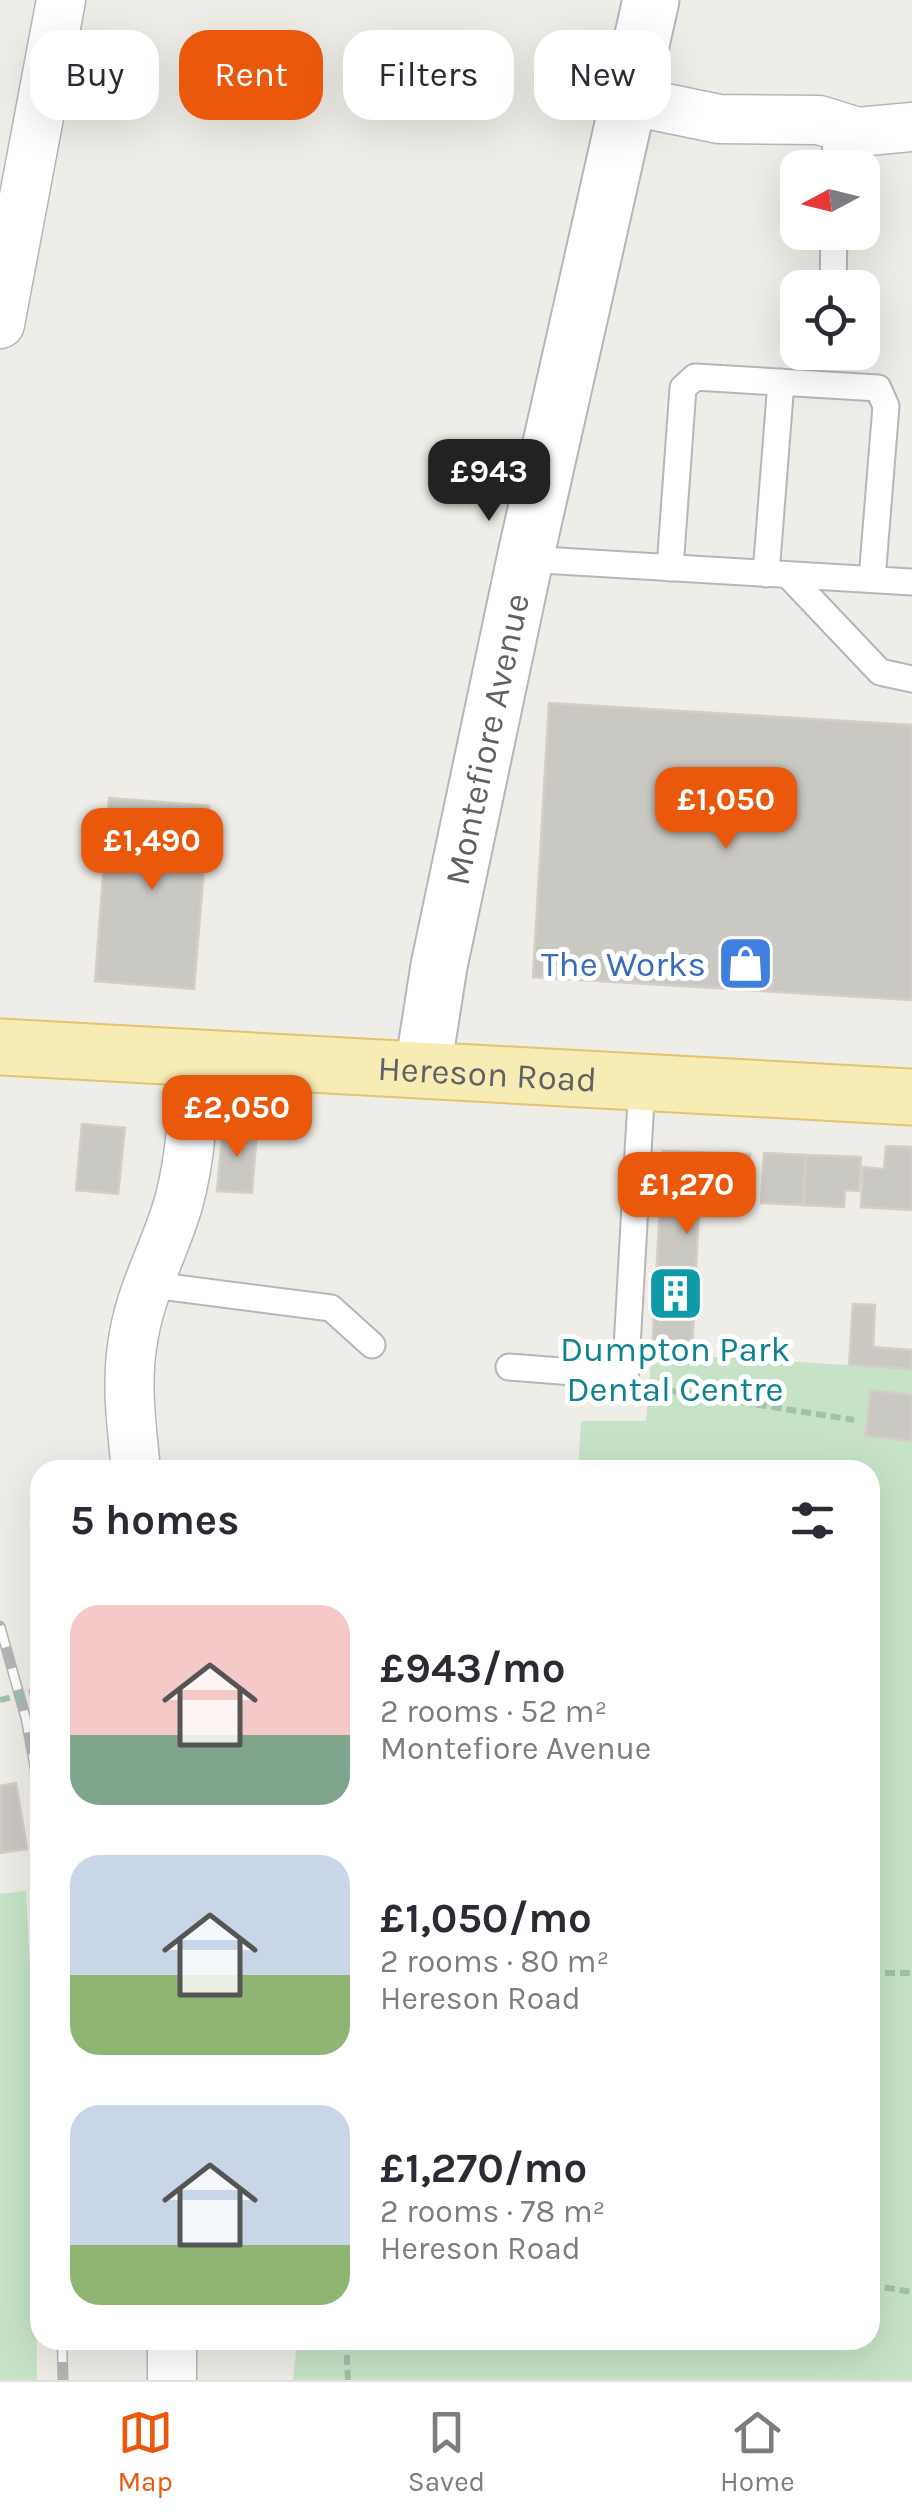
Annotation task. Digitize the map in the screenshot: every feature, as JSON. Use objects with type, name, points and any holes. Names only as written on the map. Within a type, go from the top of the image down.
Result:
[{"type":"main road","name":"Hereson Road","points":[[0,1048],[912,1097]]},
{"type":"street","points":[[0,324],[60,0]]},
{"type":"street","name":"Montefiore Avenue","points":[[644,30],[652,0]]},
{"type":"street","points":[[671,109],[719,119],[819,120],[836,148],[858,132],[912,127]]},
{"type":"street","name":"Montefiore Avenue","points":[[422,1068],[439,966],[525,559],[623,120]]},
{"type":"street","points":[[135,1460],[130,1410],[131,1349],[145,1284],[178,1204],[192,1134],[196,1056]]},
{"type":"street","points":[[172,2350],[172,2380]]},
{"type":"lane","points":[[670,568],[684,388],[695,377],[878,388],[886,406],[872,579]]},
{"type":"lane","points":[[781,382],[777,574],[880,672],[912,678]]},
{"type":"lane","points":[[525,559],[912,582]]},
{"type":"lane","points":[[509,1367],[625,1380],[642,1082]]},
{"type":"lane","points":[[145,1284],[331,1308],[372,1346]]},
{"type":"path","points":[[625,1380],[854,1420]]},
{"type":"path","points":[[0,1700],[30,1692]]},
{"type":"path","points":[[880,1974],[912,1972]]},
{"type":"path","points":[[880,2287],[912,2292]]},
{"type":"path","points":[[346,2350],[348,2380]]},
{"type":"green space","points":[[652,1353],[912,1369],[912,2380],[293,2380],[296,2350],[880,2350],[880,1460],[579,1460],[581,1421],[646,1421]]},
{"type":"green space","points":[[26,1891],[30,1967],[30,2350],[37,2350],[37,2380],[0,2380],[0,1894]]},
{"type":"building","points":[[549,703],[912,725],[912,1000],[533,977]]},
{"type":"building","points":[[109,798],[209,806],[194,989],[95,981]]},
{"type":"building","points":[[82,1124],[125,1128],[118,1194],[76,1190]]},
{"type":"building","points":[[223,1127],[257,1130],[252,1193],[217,1191]]},
{"type":"building","points":[[886,1146],[912,1147],[912,1210],[861,1207],[863,1167],[884,1169]]},
{"type":"building","name":"Dumpton Park Dental Centre","points":[[663,1151],[750,1154],[748,1189],[730,1188],[730,1206],[699,1205],[692,1355],[652,1353]]},
{"type":"building","points":[[764,1153],[806,1155],[803,1205],[761,1203]]},
{"type":"building","points":[[806,1155],[861,1157],[859,1191],[845,1190],[844,1207],[803,1205]]},
{"type":"building","points":[[853,1304],[875,1305],[873,1347],[912,1350],[912,1369],[849,1365]]},
{"type":"building","points":[[871,1390],[912,1395],[912,1441],[865,1436]]},
{"type":"building","points":[[16,1783],[27,1849],[0,1853],[0,1786]]},
{"type":"railway","points":[[0,1626],[30,1741]]},
{"type":"railway","points":[[62,2350],[63,2380]]},
{"type":"place","name":"The Works","points":[[745,964]]},
{"type":"place","name":"Dumpton Park Dental Centre","points":[[675,1293]]}]
